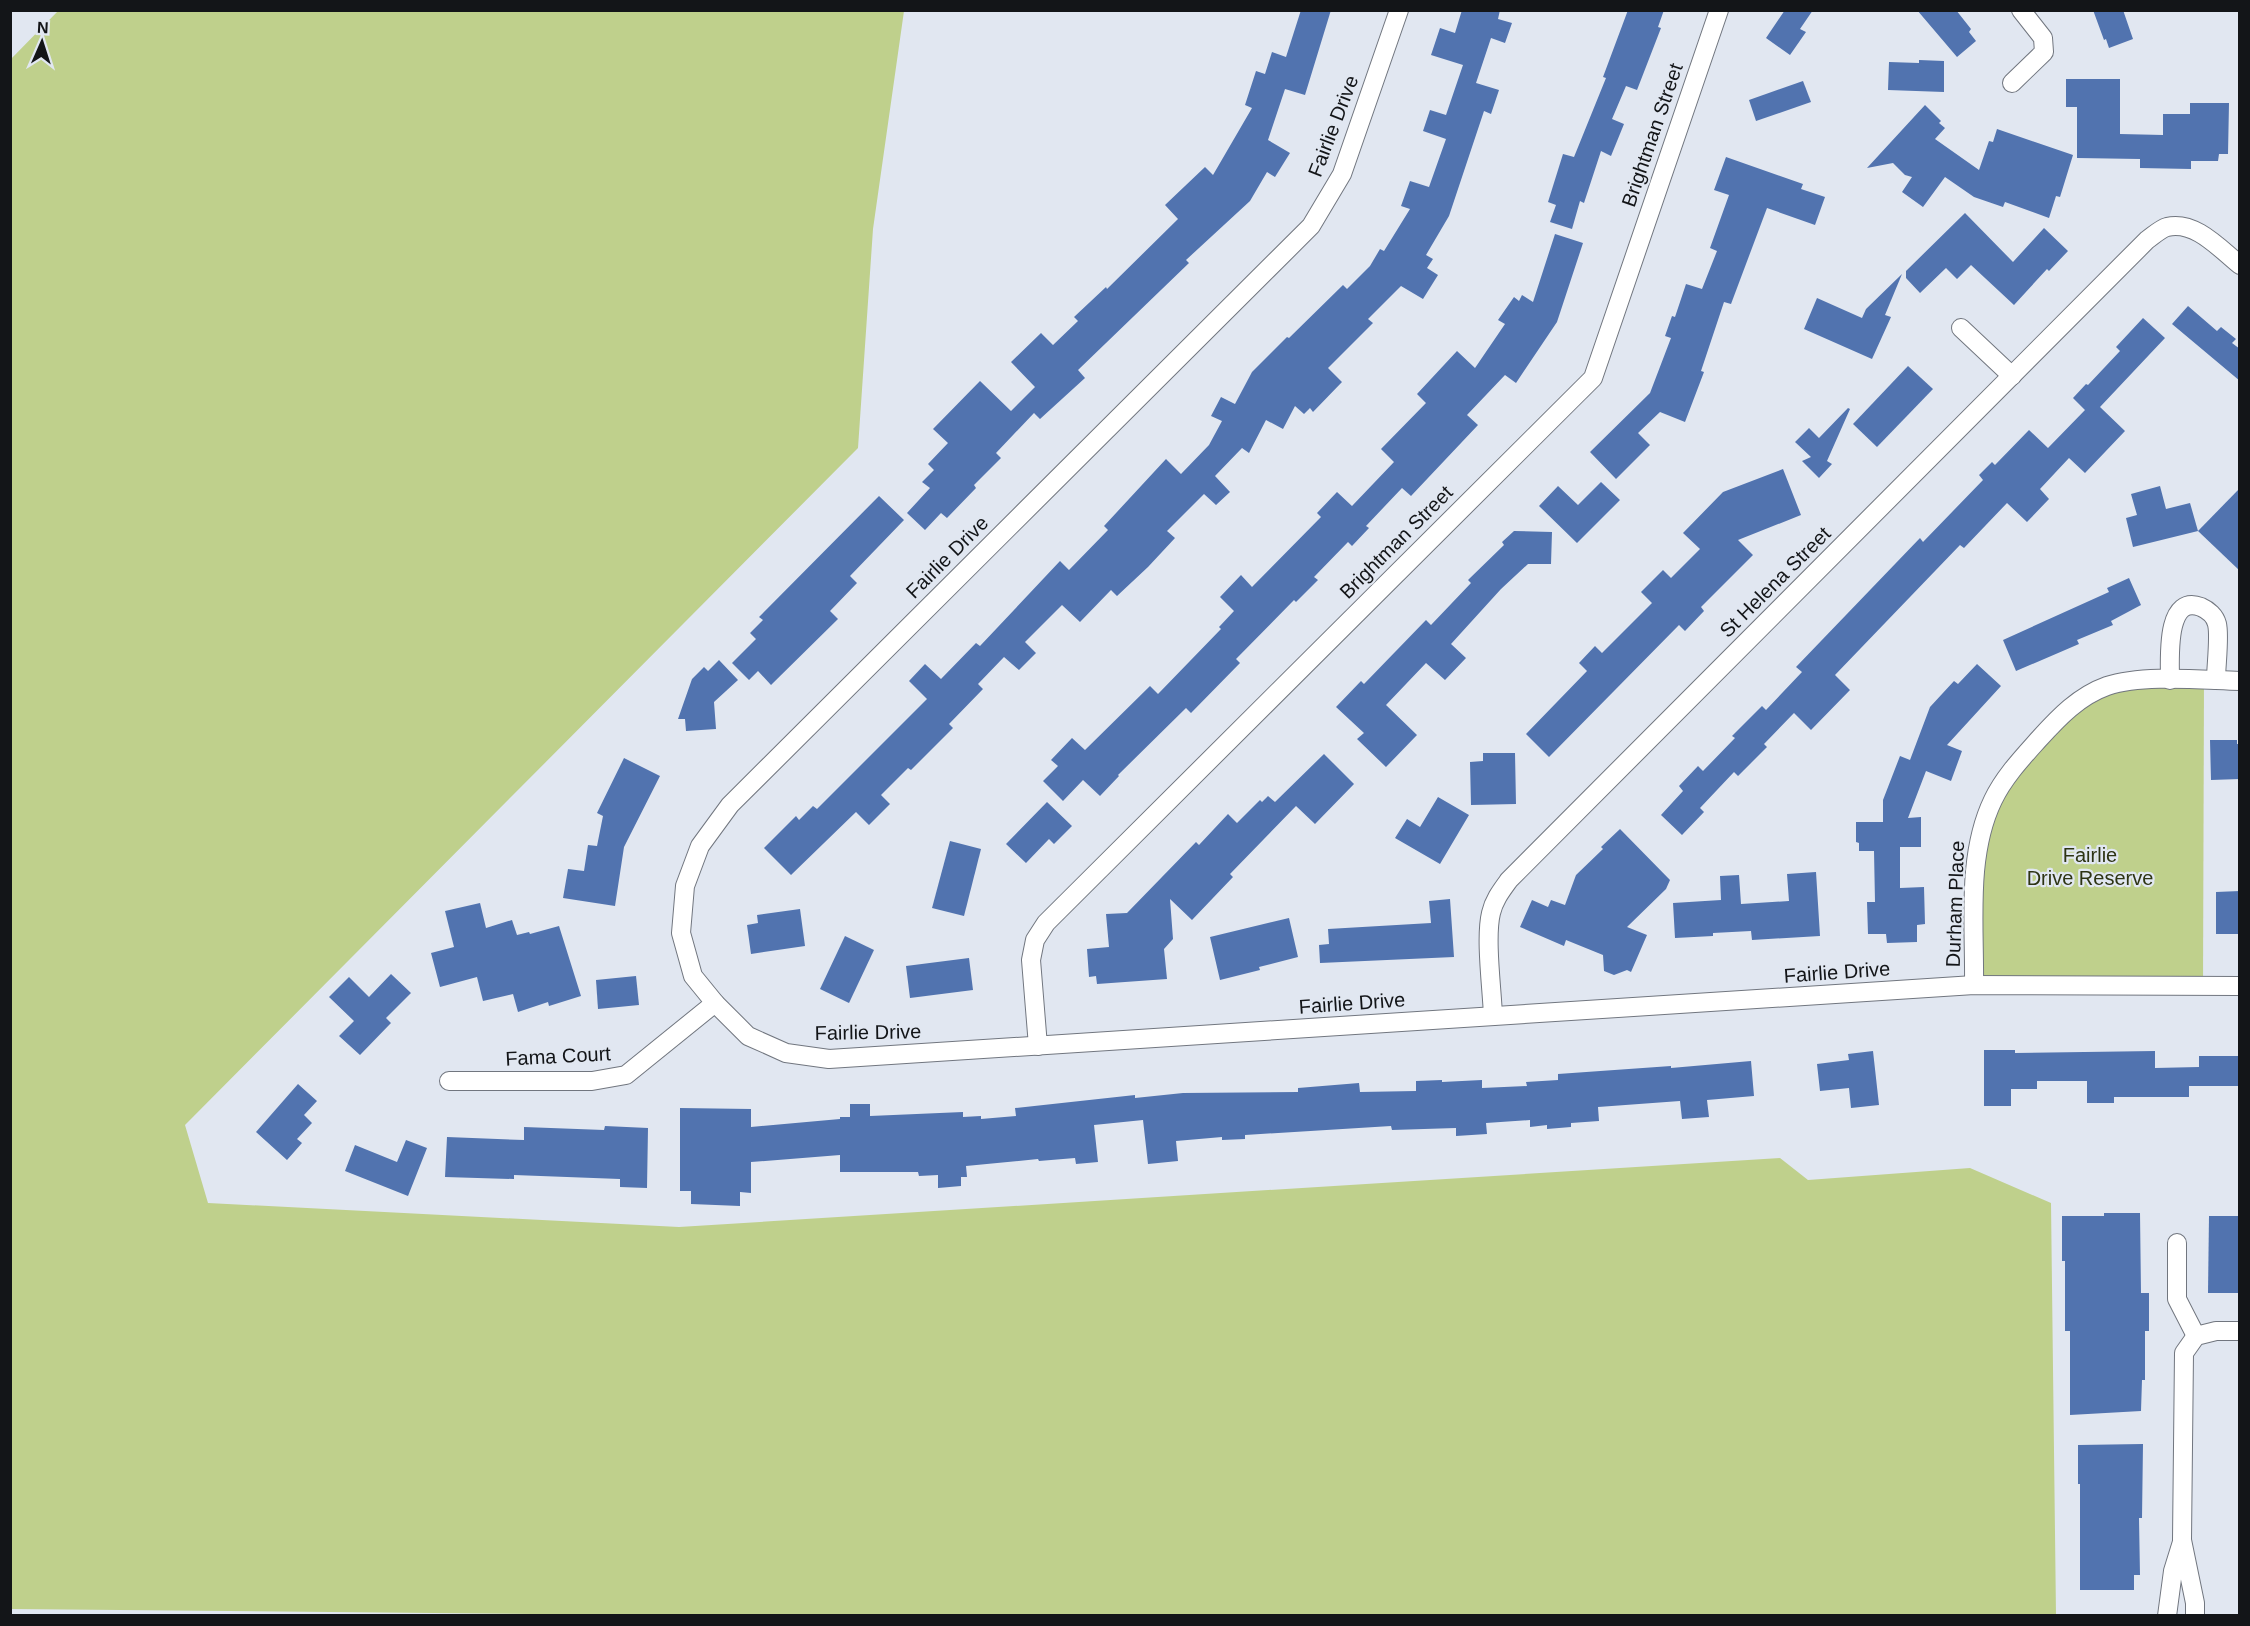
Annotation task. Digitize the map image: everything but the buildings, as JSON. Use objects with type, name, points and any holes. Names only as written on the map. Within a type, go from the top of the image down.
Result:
[{"type":"street","name":"Fairlie Drive","points":[[1399,10],[1342,174],[1311,226],[730,806],[700,846],[685,886],[681,933],[693,976],[715,1003],[748,1036],[786,1053],[829,1059],[1974,985],[2240,986]]},
{"type":"street","name":"Brightman Street","points":[[1038,1046],[1031,960],[1035,940],[1046,923],[1593,378],[1719,10]]},
{"type":"street","points":[[2012,83],[2044,52],[2043,38],[2021,10]]},
{"type":"street","name":"St Helena Street","points":[[1493,1016],[1491,913],[1497,896],[1509,880],[2147,240],[2165,227],[2189,228],[2203,235],[2240,265]]},
{"type":"street","points":[[1961,328],[2012,376]]},
{"type":"street","points":[[2170,680],[2171,641],[2176,615],[2186,607],[2196,605],[2208,610],[2217,624],[2216,680]]},
{"type":"street","name":"Durham Place","points":[[1974,985],[1975,859],[1980,830],[1993,799],[2013,768],[2057,718],[2081,698],[2108,686],[2170,680],[2240,681]]},
{"type":"street","name":"Fama Court","points":[[449,1081],[592,1081],[626,1075],[715,1003]]},
{"type":"street","points":[[2176,1243],[2177,1299],[2196,1336]]},
{"type":"street","points":[[2195,1616],[2195,1603],[2182,1540],[2184,1353],[2196,1336],[2216,1331],[2240,1331]]},
{"type":"street","points":[[2167,1616],[2173,1571],[2182,1540]]},
{"type":"green space","points":[[58,11],[904,11],[873,229],[858,448],[185,1125],[208,1203],[679,1227],[1780,1158],[1808,1180],[1970,1168],[2051,1203],[2056,1615],[743,1616],[11,1609],[10,60]]},
{"type":"green space","name":"Fairlie Drive Reserve","points":[[2204,680],[2203,986],[1974,985],[1975,859],[2013,769],[2108,686]]}]
